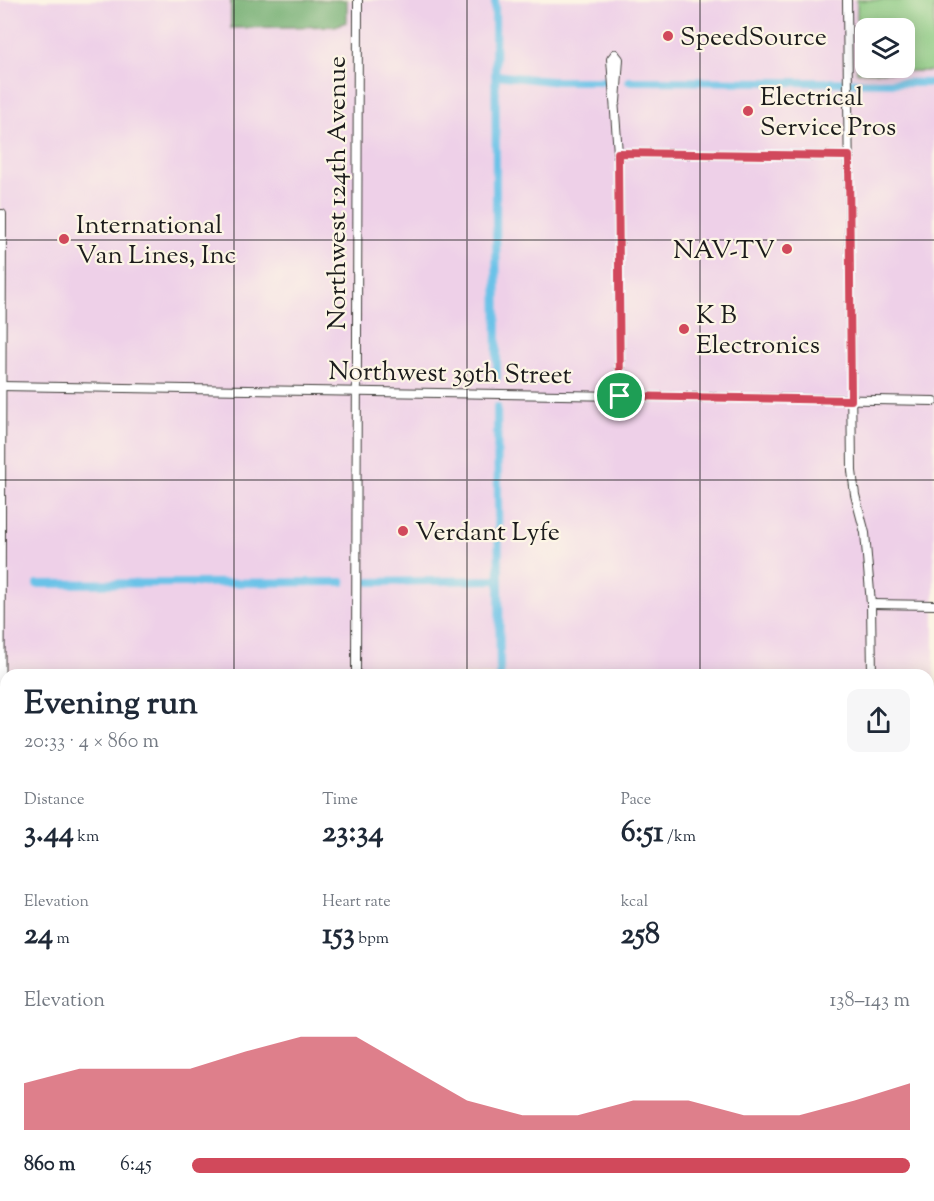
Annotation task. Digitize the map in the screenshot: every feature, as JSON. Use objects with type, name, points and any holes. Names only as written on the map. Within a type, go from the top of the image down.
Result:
[{"type":"street","name":"Northwest 124th Avenue","points":[[356,669],[358,0]]},
{"type":"street","points":[[847,0],[852,471],[855,495],[865,533],[871,604],[872,669]]},
{"type":"street","points":[[615,103],[618,99],[619,66],[619,59],[615,54],[611,60],[618,153],[620,396]]},
{"type":"street","points":[[618,153],[849,156]]},
{"type":"street","points":[[0,829],[2,214]]},
{"type":"street","name":"Northwest 39th Street","points":[[0,386],[934,401]]},
{"type":"street","points":[[871,604],[934,605]]},
{"type":"shaded area","points":[[0,0],[934,0],[934,669],[0,669]]},
{"type":"green space","points":[[231,0],[347,0],[347,22],[335,26],[231,28]]},
{"type":"green space","points":[[857,0],[934,0],[934,71],[915,71],[915,18],[857,18]]},
{"type":"waterway","points":[[495,0],[497,377]]},
{"type":"waterway","points":[[496,75],[550,81],[603,81]]},
{"type":"waterway","points":[[629,81],[934,83]]},
{"type":"waterway","points":[[497,407],[500,669]]},
{"type":"waterway","points":[[369,582],[499,580]]},
{"type":"waterway","points":[[37,584],[342,582]]},
{"type":"place","name":"SpeedSource","points":[[668,36]]},
{"type":"place","name":"Electrical Service Pros","points":[[748,111]]},
{"type":"place","name":"International Van Lines, Inc","points":[[64,239]]},
{"type":"place","name":"NAV-TV","points":[[787,249]]},
{"type":"place","name":"K B Electronics","points":[[684,329]]},
{"type":"place","name":"Verdant Lyfe","points":[[403,531]]},
{"type":"route","points":[[618,153],[849,156],[851,400],[620,396],[618,153]]}]
